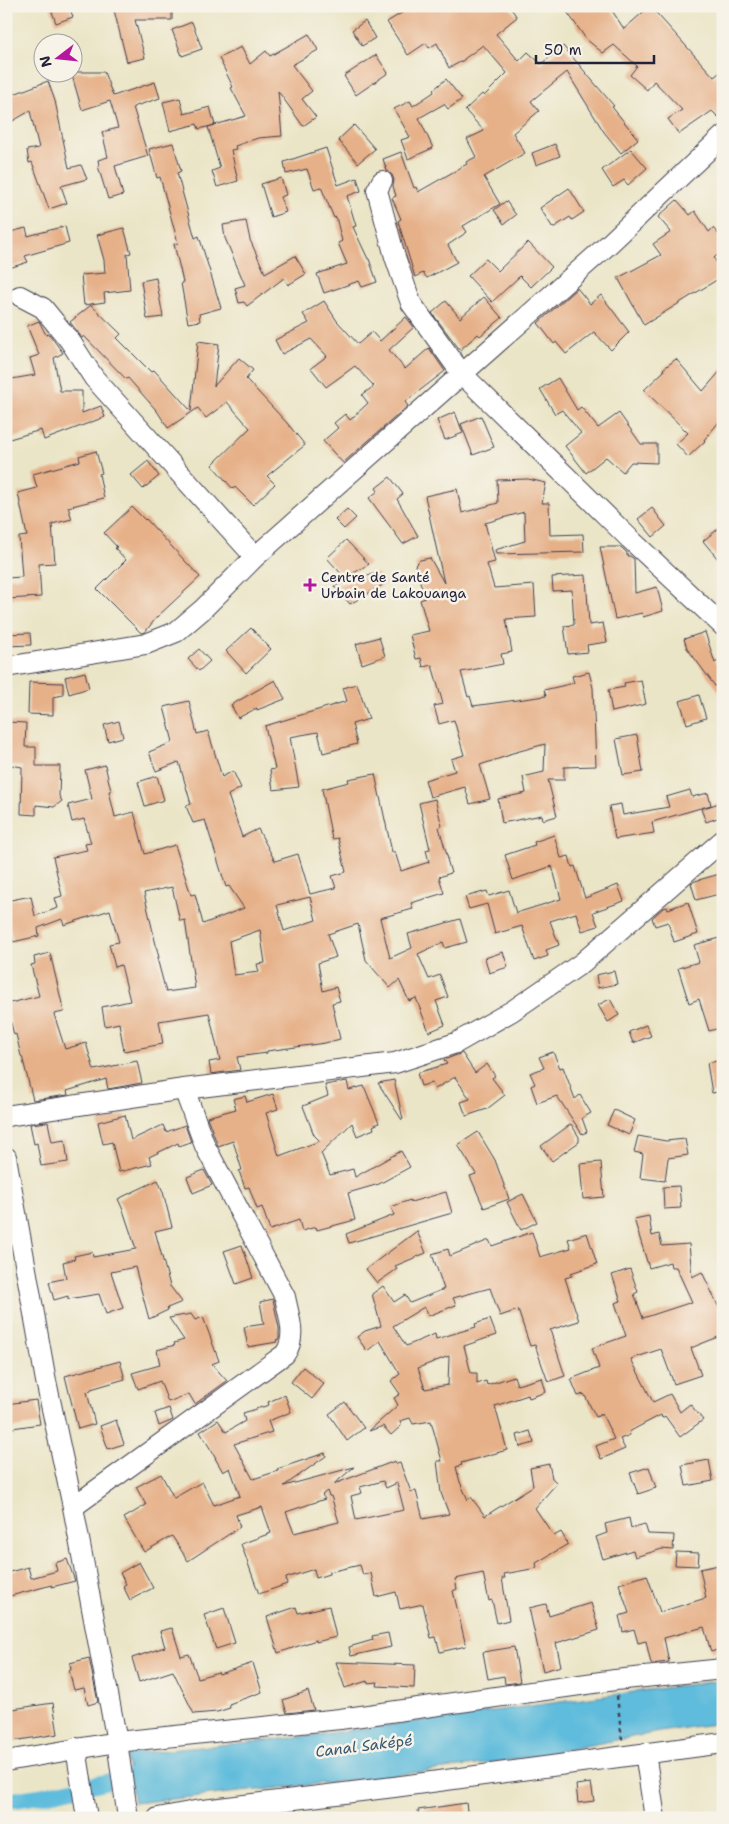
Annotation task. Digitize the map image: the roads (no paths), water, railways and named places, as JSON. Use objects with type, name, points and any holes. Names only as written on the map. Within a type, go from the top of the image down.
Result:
[{"type":"street","points":[[6,667],[146,644],[176,632],[202,610],[255,556],[609,244],[723,136]]},
{"type":"street","points":[[382,181],[377,190],[395,257],[411,303],[462,374],[630,540],[723,626]]},
{"type":"street","points":[[20,296],[43,308],[70,341],[94,378],[255,556]]},
{"type":"street","points":[[6,1116],[184,1088],[395,1063],[456,1043],[512,1011],[582,963],[723,840]]},
{"type":"street","points":[[73,1507],[284,1354],[291,1345],[291,1325],[285,1297],[205,1146],[184,1088]]},
{"type":"street","points":[[6,1157],[46,1381],[73,1507],[117,1742],[128,1818]]},
{"type":"street","points":[[6,1761],[117,1742],[340,1719],[615,1680],[723,1669]]},
{"type":"street","points":[[158,1818],[195,1810],[723,1744]]},
{"type":"street","points":[[76,1748],[86,1818]]},
{"type":"street","points":[[645,1753],[655,1818]]},
{"type":"water","points":[[723,1680],[723,1723],[661,1732],[476,1765],[134,1803],[126,1754],[293,1738]]},
{"type":"waterway","name":"Canal Saképé","points":[[6,1801],[134,1776]]},
{"type":"place","name":"Centre de Santé Urbain de Lakouanga","points":[[310,585]]}]
